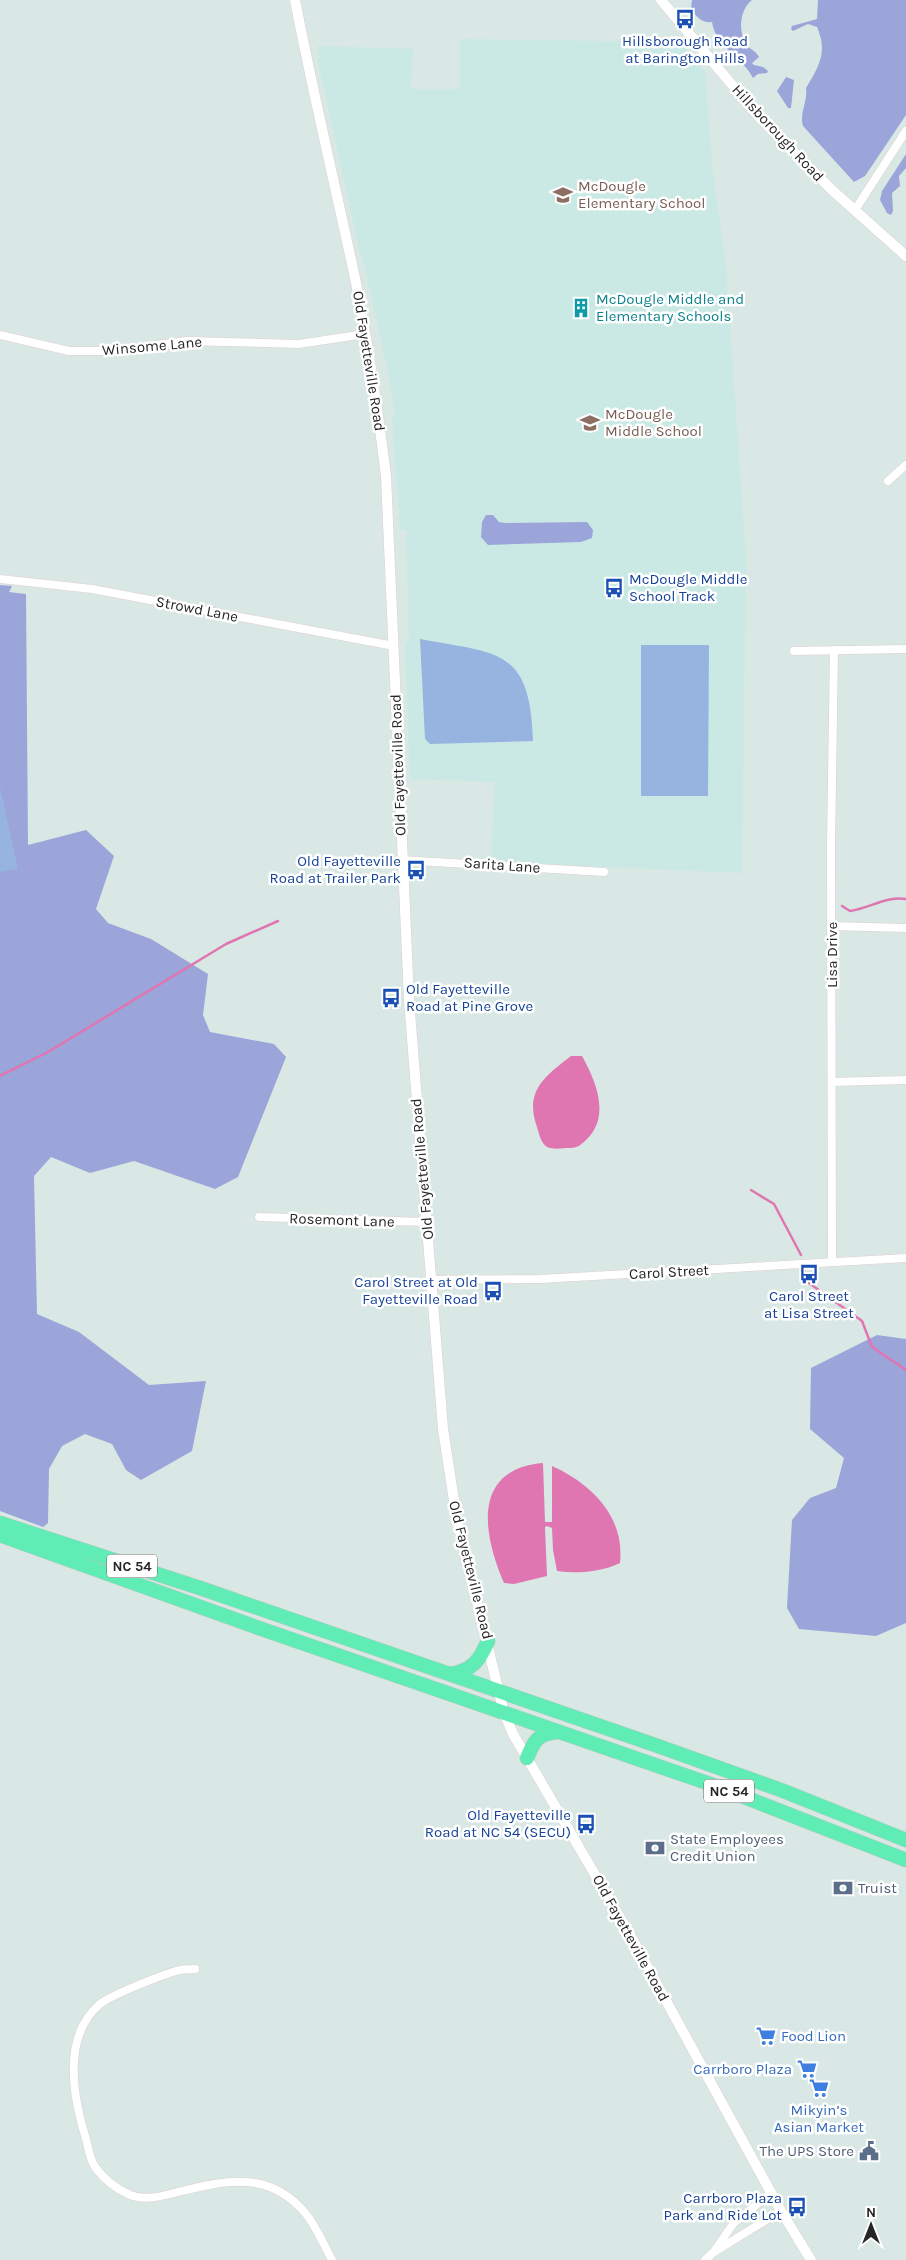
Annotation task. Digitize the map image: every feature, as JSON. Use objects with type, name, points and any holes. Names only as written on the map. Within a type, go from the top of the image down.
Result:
[{"type":"highway","name":"NC 54","points":[[0,1523],[200,1588],[707,1763],[906,1840]]},
{"type":"highway","name":"NC 54","points":[[0,1535],[256,1627],[716,1786],[906,1860]]},
{"type":"highway","points":[[450,1674],[464,1672],[473,1666],[481,1657],[488,1641]]},
{"type":"highway","points":[[527,1758],[534,1739],[543,1734],[559,1731]]},
{"type":"street","name":"Old Fayetteville Road","points":[[294,0],[366,334],[386,476],[408,1000],[444,1429],[461,1538],[488,1641],[504,1713],[513,1734],[629,1934],[811,2260]]},
{"type":"street","name":"Hillsborough Road","points":[[661,0],[759,117],[832,190],[906,256]]},
{"type":"street","points":[[855,210],[906,131]]},
{"type":"street","name":"Winsome Lane","points":[[0,335],[69,350],[114,350],[186,340],[299,344],[366,334]]},
{"type":"street","points":[[888,481],[906,465]]},
{"type":"street","name":"Strowd Lane","points":[[0,579],[92,589],[394,646]]},
{"type":"street","points":[[794,650],[906,649]]},
{"type":"street","name":"Lisa Drive","points":[[832,1261],[834,650]]},
{"type":"street","name":"Sarita Lane","points":[[401,860],[604,872]]},
{"type":"street","points":[[832,926],[906,928]]},
{"type":"street","points":[[832,1082],[906,1080]]},
{"type":"street","name":"Rosemont Lane","points":[[259,1217],[426,1222]]},
{"type":"street","name":"Carol Street","points":[[431,1280],[540,1279],[906,1258]]},
{"type":"street","points":[[195,1969],[178,1970],[102,2002],[91,2013],[81,2028],[74,2064],[80,2118],[94,2166],[116,2188],[134,2196],[154,2198],[217,2182],[257,2182],[281,2192],[297,2204],[313,2224],[332,2260]]},
{"type":"street","points":[[714,2252],[733,2224],[772,2193]]},
{"type":"street","points":[[705,2260],[714,2252],[782,2211]]},
{"type":"shaded area","points":[[692,0],[752,0],[742,15],[742,34],[747,45],[759,57],[752,63],[763,67],[768,71],[767,73],[758,74],[753,78],[743,64],[719,39],[714,31],[712,22],[705,22],[691,10]]},
{"type":"shaded area","points":[[818,0],[906,0],[906,115],[865,176],[854,182],[803,126],[802,121],[806,88],[821,59],[822,44],[817,27],[808,24],[793,31],[791,29],[792,26],[817,19]]},
{"type":"shaded area","points":[[460,39],[680,42],[705,72],[713,172],[726,267],[746,559],[742,873],[491,862],[495,782],[410,779],[405,642],[409,642],[406,530],[400,530],[392,417],[395,416],[388,372],[317,57],[320,57],[317,46],[413,49],[411,89],[460,89]]},
{"type":"shaded area","points":[[786,77],[794,80],[791,108],[788,108],[777,91]]},
{"type":"shaded area","points":[[906,154],[906,168],[899,176],[900,186],[892,193],[893,211],[891,215],[887,213],[880,200],[882,191]]},
{"type":"shaded area","points":[[486,515],[493,515],[499,522],[505,523],[587,522],[593,530],[592,538],[581,542],[488,545],[481,537],[482,522]]},
{"type":"shaded area","points":[[0,585],[12,586],[9,592],[26,594],[28,845],[86,830],[114,856],[96,909],[108,923],[151,939],[208,974],[203,1015],[210,1032],[274,1044],[286,1057],[238,1177],[215,1189],[134,1161],[90,1173],[51,1157],[34,1176],[37,1314],[79,1332],[149,1385],[206,1381],[192,1451],[141,1480],[126,1470],[112,1444],[85,1434],[62,1446],[49,1469],[48,1523],[43,1527],[0,1511]]},
{"type":"shaded area","points":[[420,639],[470,648],[505,660],[516,671],[525,688],[530,710],[533,741],[430,744],[425,739]]},
{"type":"shaded area","points":[[641,645],[709,645],[708,796],[641,796]]},
{"type":"shaded area","points":[[0,787],[18,869],[0,872]]},
{"type":"shaded area","points":[[571,1056],[582,1056],[592,1076],[599,1099],[598,1121],[594,1131],[579,1146],[572,1148],[549,1148],[542,1141],[534,1114],[535,1094],[545,1078]]},
{"type":"shaded area","points":[[877,1335],[906,1339],[906,1623],[876,1636],[799,1629],[787,1608],[792,1520],[810,1498],[836,1488],[844,1458],[810,1429],[811,1368]]},
{"type":"shaded area","points":[[543,1463],[545,1522],[552,1522],[552,1466],[580,1482],[603,1504],[617,1531],[620,1546],[620,1563],[589,1571],[557,1571],[553,1550],[552,1528],[547,1526],[545,1527],[547,1576],[514,1584],[504,1583],[491,1545],[488,1526],[489,1507],[493,1491],[504,1478],[520,1468]]},
{"type":"waterway","points":[[842,906],[850,911],[891,899],[906,899]]},
{"type":"waterway","points":[[0,1076],[48,1052],[226,944],[278,921]]},
{"type":"waterway","points":[[751,1190],[774,1204],[801,1255]]},
{"type":"waterway","points":[[804,1270],[809,1283],[862,1321],[872,1347],[906,1370]]},
{"type":"place","name":"Hillsborough Road at Barington Hills","points":[[685,19]]},
{"type":"place","name":"McDougle Elementary School","points":[[563,195]]},
{"type":"place","name":"McDougle Middle and Elementary Schools","points":[[581,308]]},
{"type":"place","name":"McDougle Middle School","points":[[590,423]]},
{"type":"place","name":"McDougle Middle School Track","points":[[614,588]]},
{"type":"place","name":"Old Fayetteville Road at Trailer Park","points":[[416,870]]},
{"type":"place","name":"Old Fayetteville Road at Pine Grove","points":[[391,998]]},
{"type":"place","name":"Carol Street at Lisa Street","points":[[809,1274]]},
{"type":"place","name":"Carol Street at Old Fayetteville Road","points":[[493,1291]]},
{"type":"place","name":"Old Fayetteville Road at NC 54 (SECU)","points":[[586,1824]]},
{"type":"place","name":"State Employees Credit Union","points":[[655,1848]]},
{"type":"place","name":"Truist","points":[[843,1888]]},
{"type":"place","name":"Food Lion","points":[[766,2036]]},
{"type":"place","name":"Carrboro Plaza","points":[[807,2069]]},
{"type":"place","name":"Mikyin’s Asian Market","points":[[819,2088]]},
{"type":"place","name":"The UPS Store","points":[[869,2151]]},
{"type":"place","name":"Carrboro Plaza Park and Ride Lot","points":[[797,2207]]}]
